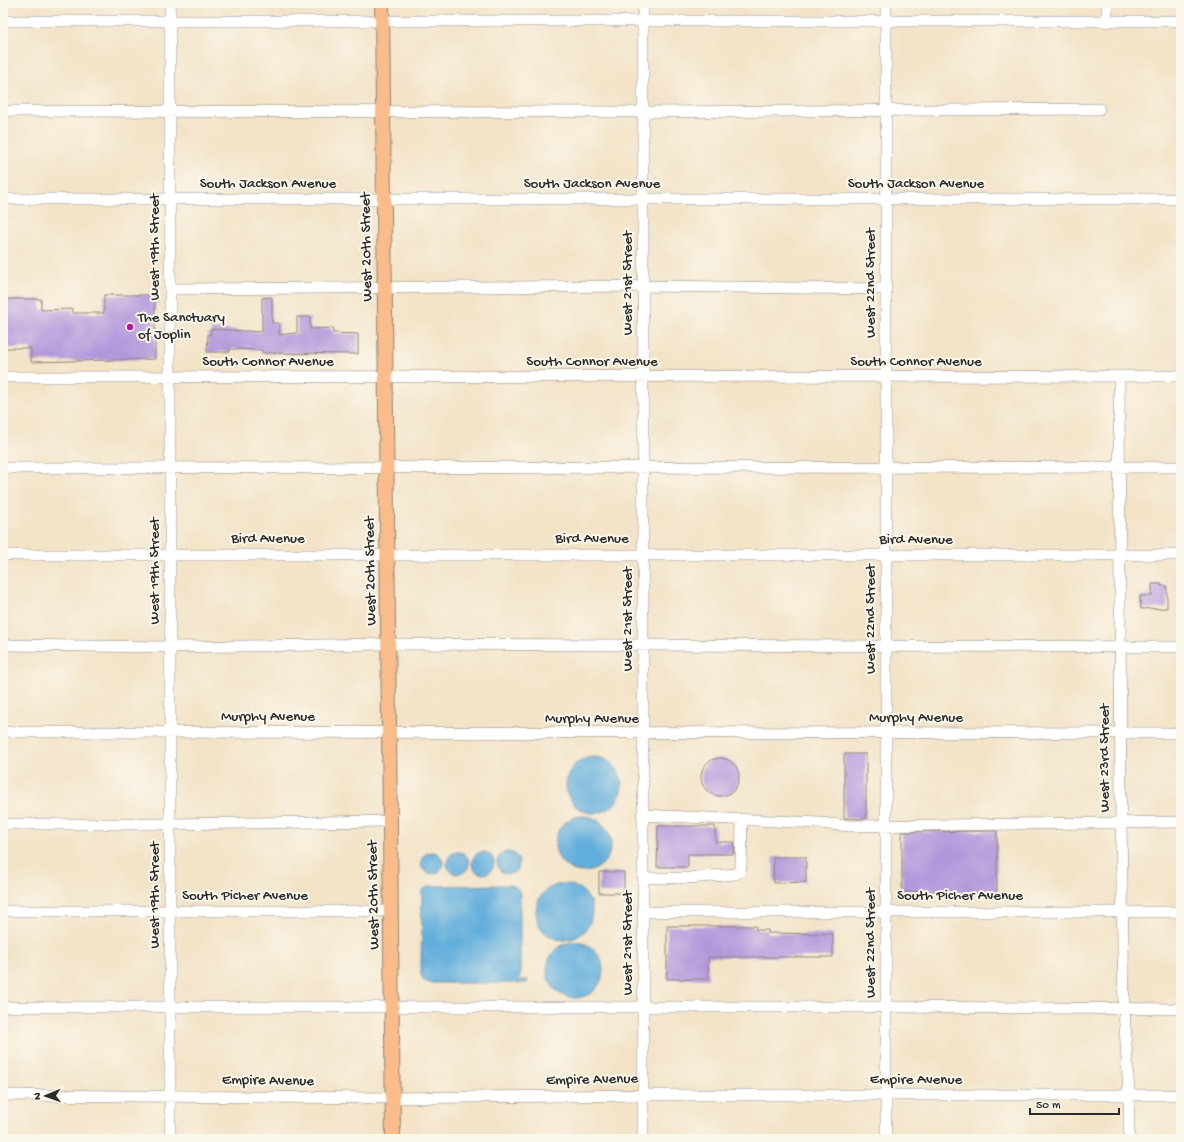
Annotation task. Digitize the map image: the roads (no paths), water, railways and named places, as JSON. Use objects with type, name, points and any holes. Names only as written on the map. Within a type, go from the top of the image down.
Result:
[{"type":"main road","name":"West 20th Street","points":[[382,3],[393,1139]]},
{"type":"street","name":"West 19th Street","points":[[170,3],[170,1139]]},
{"type":"street","name":"West 21st Street","points":[[643,3],[643,1139]]},
{"type":"street","name":"West 22nd Street","points":[[886,3],[886,1139]]},
{"type":"street","points":[[1107,3],[1107,22]]},
{"type":"street","points":[[3,21],[1181,21]]},
{"type":"street","points":[[3,111],[643,112],[1099,108]]},
{"type":"street","name":"South Jackson Avenue","points":[[3,199],[1181,199]]},
{"type":"street","points":[[170,289],[643,286],[886,289]]},
{"type":"street","name":"South Connor Avenue","points":[[3,376],[1181,376]]},
{"type":"street","name":"West 23rd Street","points":[[1119,376],[1121,822],[1124,1008],[1129,1095],[1129,1139]]},
{"type":"street","points":[[3,468],[643,466],[1181,467]]},
{"type":"street","name":"Bird Avenue","points":[[3,555],[1181,555]]},
{"type":"street","points":[[3,645],[170,647],[388,644],[1181,647]]},
{"type":"street","name":"Murphy Avenue","points":[[3,732],[389,732],[642,734],[1181,733]]},
{"type":"street","points":[[642,815],[819,823],[835,826],[1181,822]]},
{"type":"street","points":[[644,878],[689,878],[736,874],[740,871],[741,865],[742,820]]},
{"type":"street","points":[[3,824],[170,824],[390,821]]},
{"type":"street","name":"South Picher Avenue","points":[[3,912],[391,912]]},
{"type":"street","name":"South Picher Avenue","points":[[643,912],[1181,912]]},
{"type":"street","points":[[3,1007],[886,1007],[1181,1009]]},
{"type":"street","name":"Empire Avenue","points":[[3,1095],[170,1095],[393,1098],[643,1095],[1181,1095]]},
{"type":"water","points":[[594,757],[605,759],[614,765],[620,774],[622,785],[620,796],[614,805],[605,811],[594,813],[583,811],[574,805],[568,796],[566,785],[568,774],[574,765],[583,759]]},
{"type":"water","points":[[583,816],[594,818],[603,824],[609,833],[611,844],[609,855],[603,864],[594,870],[583,872],[572,870],[563,864],[557,855],[555,844],[557,833],[563,824],[572,818]]},
{"type":"water","points":[[432,852],[436,853],[442,859],[442,867],[436,873],[432,874],[428,873],[422,867],[421,863],[422,859],[428,853]]},
{"type":"water","points":[[458,852],[462,853],[468,859],[468,867],[462,873],[458,874],[454,873],[448,867],[447,863],[448,859],[454,853]]},
{"type":"water","points":[[483,852],[487,853],[493,859],[493,867],[487,873],[483,874],[479,873],[473,867],[472,863],[473,859],[479,853]]},
{"type":"water","points":[[508,852],[512,853],[518,859],[518,867],[512,873],[508,874],[504,873],[498,867],[497,863],[498,859],[504,853]]},
{"type":"water","points":[[564,884],[575,886],[584,892],[590,901],[592,912],[590,923],[584,932],[575,938],[564,940],[553,938],[544,932],[538,923],[536,912],[538,901],[544,892],[553,886]]},
{"type":"water","points":[[511,885],[517,888],[520,893],[520,976],[518,980],[528,980],[527,983],[430,983],[424,981],[421,975],[422,890],[430,886]]},
{"type":"water","points":[[575,942],[586,944],[595,950],[601,959],[603,970],[601,981],[595,990],[586,996],[575,998],[564,996],[555,990],[549,981],[547,970],[549,959],[555,950],[564,944]]},
{"type":"place","name":"The Sanctuary of Joplin","points":[[130,327]]}]
